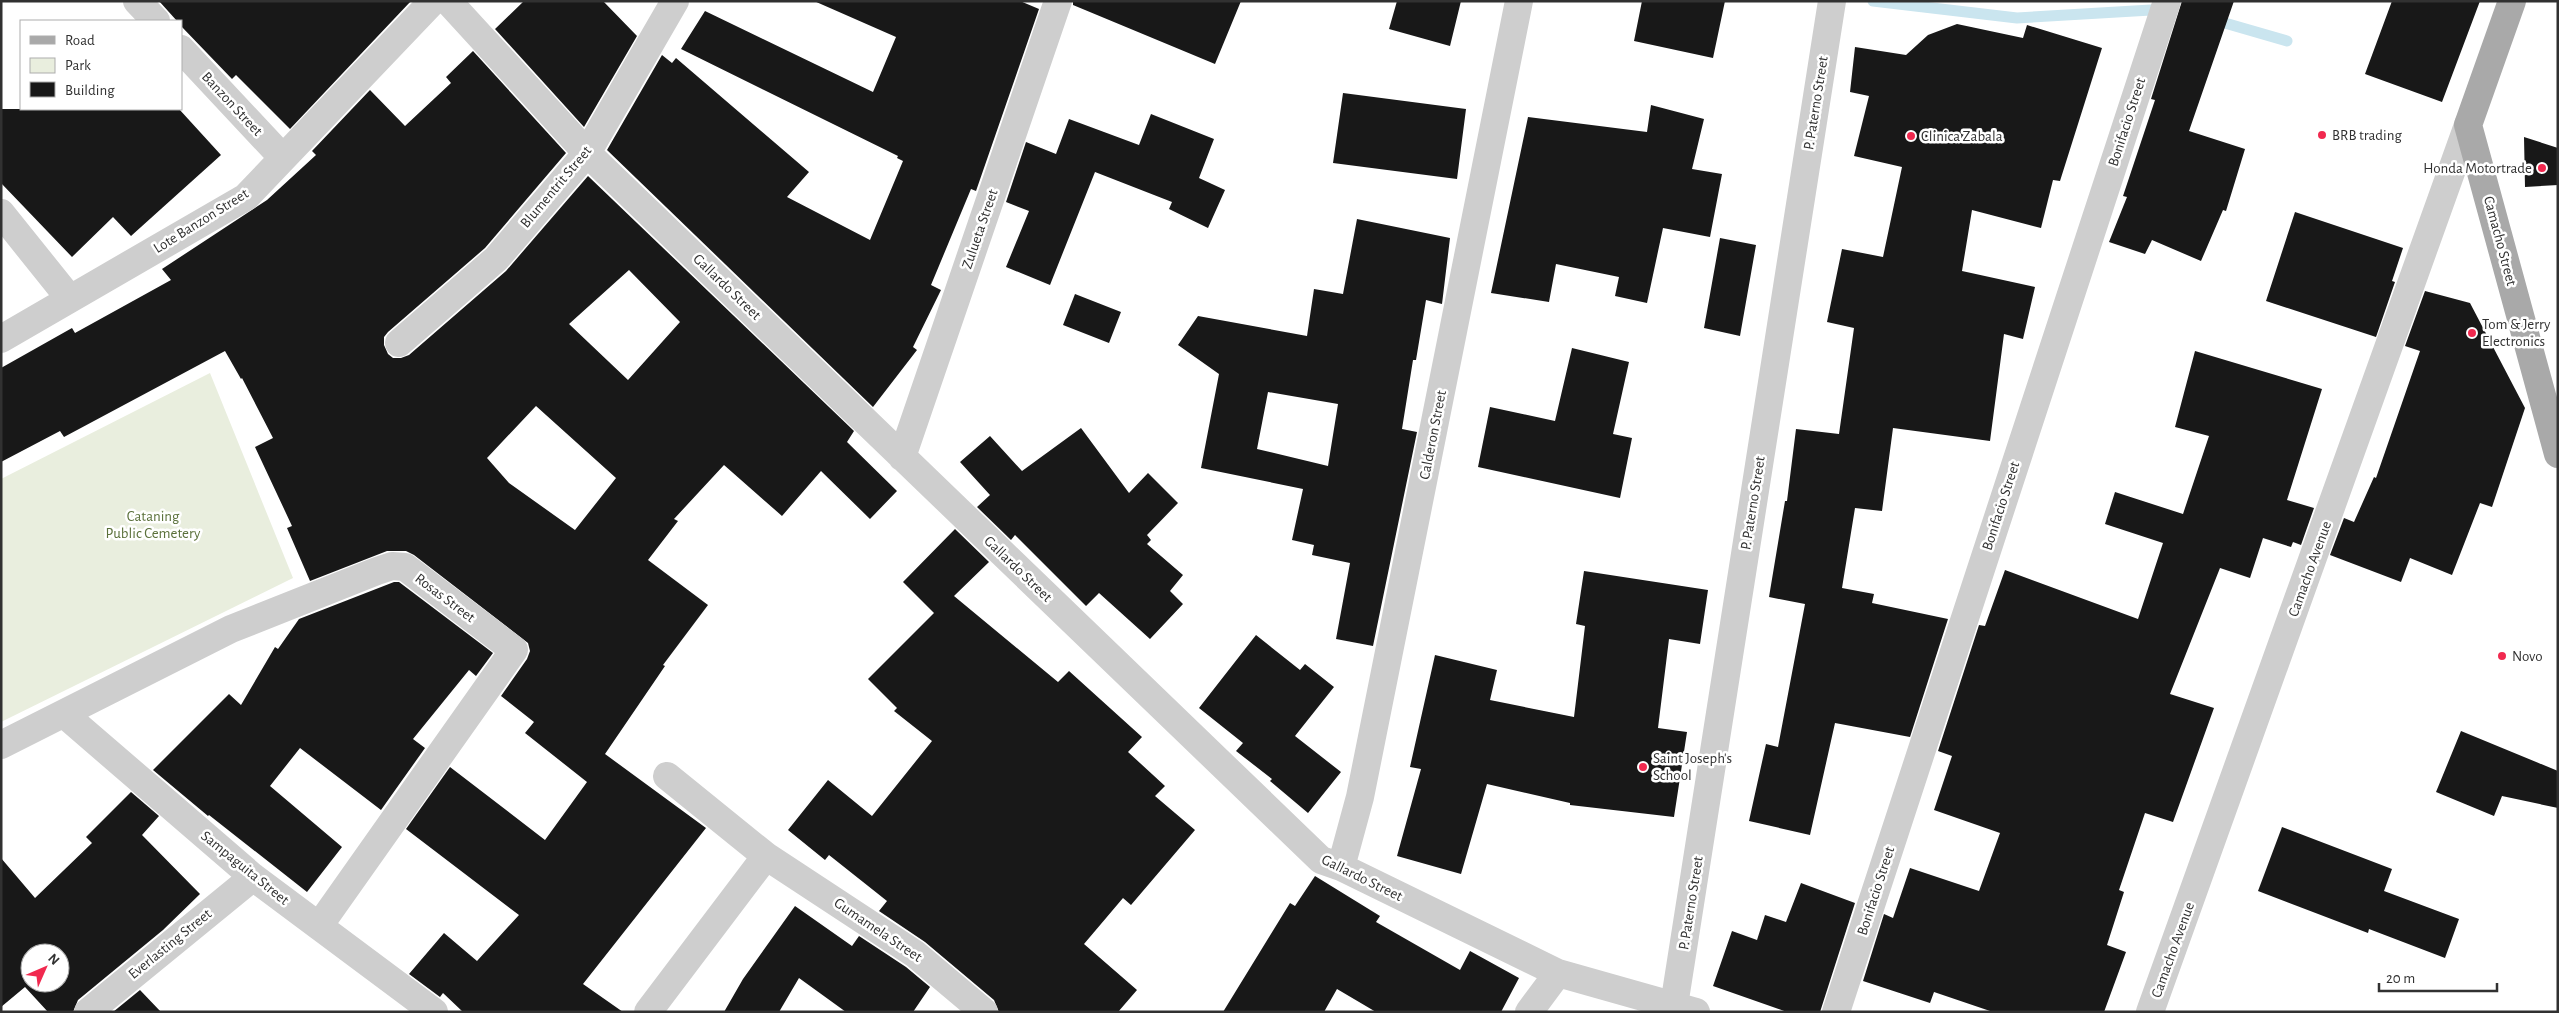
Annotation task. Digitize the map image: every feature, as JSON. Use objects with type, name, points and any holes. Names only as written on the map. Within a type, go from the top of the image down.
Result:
[{"type":"main road","points":[[2468,125],[2512,1]]},
{"type":"main road","name":"Camacho Street","points":[[2468,125],[2558,454]]},
{"type":"street","points":[[137,1],[155,20]]},
{"type":"street","name":"Lote Banzon Street","points":[[1,339],[246,197],[433,1]]},
{"type":"street","name":"Gallardo Street","points":[[448,1],[587,153],[1320,860],[1341,867],[1558,973],[1681,1009]]},
{"type":"street","name":"Blumentrit Street","points":[[399,343],[496,259],[587,153],[675,1]]},
{"type":"street","name":"Zulueta Street","points":[[902,457],[1058,1]]},
{"type":"street","name":"Calderon Street","points":[[1341,867],[1360,797],[1519,1]]},
{"type":"street","name":"P. Paterno Street","points":[[1681,1009],[1832,1]]},
{"type":"street","name":"Bonifacio Street","points":[[1836,1012],[2166,1]]},
{"type":"street","name":"Banzon Street","points":[[182,50],[283,158]]},
{"type":"street","name":"Camacho Avenue","points":[[2150,1012],[2468,125]]},
{"type":"street","points":[[1,213],[70,299]]},
{"type":"street","name":"Rosas Street","points":[[64,714],[231,629],[392,566],[404,567],[514,650],[319,926]]},
{"type":"street","points":[[1,745],[64,714]]},
{"type":"street","name":"Sampaguita Street","points":[[64,714],[253,877],[434,1012]]},
{"type":"street","name":"Gumamela Street","points":[[667,776],[766,856],[915,954],[984,1012]]},
{"type":"street","points":[[648,1012],[766,856]]},
{"type":"street","name":"Everlasting Street","points":[[88,1012],[253,877]]},
{"type":"street","points":[[1529,1012],[1558,973]]},
{"type":"green space","name":"Cataning Public Cemetery","points":[[210,373],[293,578],[1,722],[1,479]]},
{"type":"building","points":[[159,1],[411,1],[290,129],[236,75],[232,79],[182,27],[182,20],[176,20]]},
{"type":"building","points":[[524,1],[603,1],[637,36],[584,127],[495,29]]},
{"type":"building","points":[[814,1],[1020,1],[1039,9],[976,191],[971,189],[931,285],[941,290],[913,347],[917,350],[873,407],[607,150],[662,55],[672,63],[676,58],[809,172],[787,197],[870,240],[903,161],[897,158],[898,156],[681,49],[705,11],[873,92],[896,37]]},
{"type":"building","points":[[1073,1],[1241,1],[1215,64],[1073,5]]},
{"type":"building","points":[[1397,1],[1461,1],[1450,46],[1389,29]]},
{"type":"building","points":[[1642,1],[1725,1],[1713,58],[1634,41]]},
{"type":"building","points":[[2182,1],[2234,1],[2189,131],[2245,149],[2226,211],[2223,210],[2201,261],[2152,240],[2145,254],[2109,242],[2127,197],[2123,196],[2155,100],[2151,99]]},
{"type":"building","points":[[2392,1],[2480,1],[2442,102],[2365,74]]},
{"type":"building","points":[[1957,24],[2023,38],[2027,25],[2102,48],[2060,181],[2053,180],[2041,228],[1972,210],[1962,271],[2035,287],[2023,339],[2004,334],[1990,441],[1893,428],[1882,511],[1855,508],[1842,588],[1874,594],[1872,603],[1948,619],[1910,737],[1835,723],[1810,835],[1749,821],[1766,744],[1778,747],[1805,604],[1769,597],[1785,501],[1787,501],[1796,429],[1839,434],[1854,328],[1827,322],[1842,249],[1883,257],[1902,167],[1854,156],[1869,96],[1850,92],[1855,47],[1906,55],[1928,35]]},
{"type":"building","points":[[473,51],[566,153],[485,248],[388,332],[384,337],[384,345],[388,354],[393,358],[409,355],[506,271],[588,176],[854,431],[847,442],[897,491],[870,519],[821,471],[782,516],[724,465],[674,519],[678,521],[648,560],[708,605],[663,665],[665,666],[605,754],[706,828],[583,984],[623,1012],[463,1012],[443,993],[440,997],[409,974],[444,933],[477,961],[519,915],[406,829],[450,767],[545,840],[587,782],[525,733],[534,722],[501,696],[527,659],[530,651],[528,643],[414,555],[406,551],[387,551],[310,581],[287,528],[292,526],[255,447],[273,438],[242,378],[225,351],[64,437],[60,431],[1,462],[1,368],[72,328],[75,333],[171,280],[162,269],[267,200],[316,155],[312,151],[370,90],[405,126],[451,83],[446,77]],"holes":[[[629,270],[680,322],[628,380],[569,324]],[[536,406],[616,478],[575,530],[509,483],[487,458]]]},
{"type":"building","points":[[1343,93],[1466,109],[1457,179],[1333,163]]},
{"type":"building","points":[[1651,105],[1704,119],[1692,169],[1722,174],[1710,237],[1663,228],[1647,303],[1615,296],[1619,277],[1556,264],[1549,302],[1491,293],[1528,117],[1647,132]]},
{"type":"building","points":[[1,109],[180,110],[221,155],[131,236],[113,217],[72,257],[1,183]]},
{"type":"building","points":[[1151,114],[1214,139],[1199,178],[1225,190],[1208,228],[1169,209],[1172,202],[1095,172],[1050,285],[1006,267],[1029,211],[1006,202],[1026,142],[1056,154],[1069,119],[1139,145]]},
{"type":"building","points":[[2524,137],[2558,148],[2558,185],[2525,187]]},
{"type":"building","points":[[2295,212],[2403,248],[2392,281],[2395,282],[2376,337],[2266,301]]},
{"type":"building","points":[[1357,219],[1450,238],[1442,304],[1426,300],[1416,360],[1413,360],[1402,429],[1417,432],[1373,646],[1336,639],[1350,563],[1312,555],[1314,545],[1292,540],[1303,489],[1201,468],[1219,374],[1178,345],[1198,316],[1307,336],[1314,289],[1343,294]],"holes":[[[1268,392],[1338,404],[1328,466],[1257,449]]]},
{"type":"building","points":[[1720,238],[1756,245],[1740,336],[1704,328]]},
{"type":"building","points":[[2425,291],[2470,303],[2525,408],[2492,507],[2480,503],[2452,575],[2410,558],[2401,582],[2330,555],[2344,518],[2354,522],[2374,477],[2376,478],[2420,351],[2405,346]]},
{"type":"building","points":[[1075,294],[1121,312],[1109,343],[1063,325]]},
{"type":"building","points":[[1572,348],[1629,362],[1613,434],[1632,438],[1620,498],[1478,467],[1490,407],[1555,421]]},
{"type":"building","points":[[2195,351],[2322,389],[2287,500],[2314,508],[2301,545],[2293,542],[2291,547],[2263,538],[2250,578],[2220,568],[2170,694],[2214,708],[2173,822],[2145,813],[2119,890],[2124,892],[2107,945],[2126,952],[2104,1012],[1993,1012],[1934,992],[1930,1003],[1863,981],[1884,914],[1893,918],[1910,868],[1979,891],[2000,833],[1934,810],[1952,756],[1938,751],[1979,625],[1985,626],[2005,570],[2138,619],[2163,543],[2105,524],[2115,492],[2183,514],[2209,436],[2175,427]]},
{"type":"building","points":[[1081,428],[1129,493],[1148,473],[1178,503],[1147,535],[1151,540],[1147,544],[1183,575],[1170,591],[1183,604],[1150,639],[1099,593],[1086,606],[1015,535],[1011,540],[977,507],[990,495],[960,462],[990,436],[1022,471]]},
{"type":"building","points":[[955,529],[989,562],[954,596],[1058,682],[1069,671],[1142,737],[1128,752],[1165,786],[1155,796],[1195,830],[1131,905],[1123,898],[1084,944],[1137,990],[1118,1012],[999,1012],[994,1000],[925,942],[879,911],[887,901],[829,855],[825,860],[788,830],[828,780],[872,816],[932,741],[894,711],[897,708],[868,679],[934,613],[903,582]]},
{"type":"building","points":[[1584,571],[1708,590],[1700,644],[1669,639],[1658,728],[1687,732],[1674,817],[1570,805],[1570,803],[1487,784],[1461,874],[1397,856],[1421,769],[1410,767],[1435,655],[1497,670],[1490,700],[1574,717],[1585,626],[1576,624]]},
{"type":"building","points":[[394,582],[399,582],[493,653],[476,676],[469,670],[413,739],[425,748],[381,810],[300,748],[270,786],[342,847],[307,892],[208,816],[153,770],[229,694],[241,705],[275,647],[278,649],[299,619]]},
{"type":"building","points":[[1256,635],[1300,670],[1305,664],[1334,687],[1295,736],[1341,772],[1308,813],[1270,781],[1272,779],[1236,751],[1243,743],[1199,708]]},
{"type":"building","points":[[2461,731],[2558,771],[2558,808],[2502,796],[2494,816],[2436,792]]},
{"type":"building","points":[[131,792],[159,816],[142,835],[200,894],[163,930],[78,1000],[73,1012],[48,1012],[31,993],[70,993],[70,943],[20,943],[20,991],[1,1007],[1,858],[35,898],[92,843],[86,837]]},
{"type":"building","points":[[2282,827],[2392,869],[2384,891],[2459,919],[2445,958],[2369,929],[2368,933],[2258,891]]},
{"type":"building","points":[[1315,876],[1380,916],[1376,922],[1460,970],[1470,951],[1519,978],[1501,1012],[1376,1012],[1337,989],[1324,1012],[1223,1012],[1290,903],[1295,906]]},
{"type":"building","points":[[1801,883],[1855,903],[1820,1012],[1787,1012],[1713,986],[1732,931],[1757,940],[1765,915],[1786,922]]},
{"type":"building","points":[[795,906],[852,946],[859,936],[906,967],[930,987],[913,1012],[846,1012],[799,978],[779,1012],[724,1012],[743,979]]},
{"type":"building","points":[[140,990],[161,1012],[113,1012]]},
{"type":"waterway","points":[[1873,1],[2017,18],[2151,10]]},
{"type":"waterway","points":[[2211,19],[2287,41]]},
{"type":"place","name":"BRB trading","points":[[2322,135]]},
{"type":"place","name":"Clinica Zabala","points":[[1911,136]]},
{"type":"place","name":"Honda Motortrade","points":[[2542,168]]},
{"type":"place","name":"Tom & Jerry Electronics","points":[[2472,333]]},
{"type":"place","name":"Novo","points":[[2502,656]]},
{"type":"place","name":"Saint Joseph's School","points":[[1643,767]]}]
